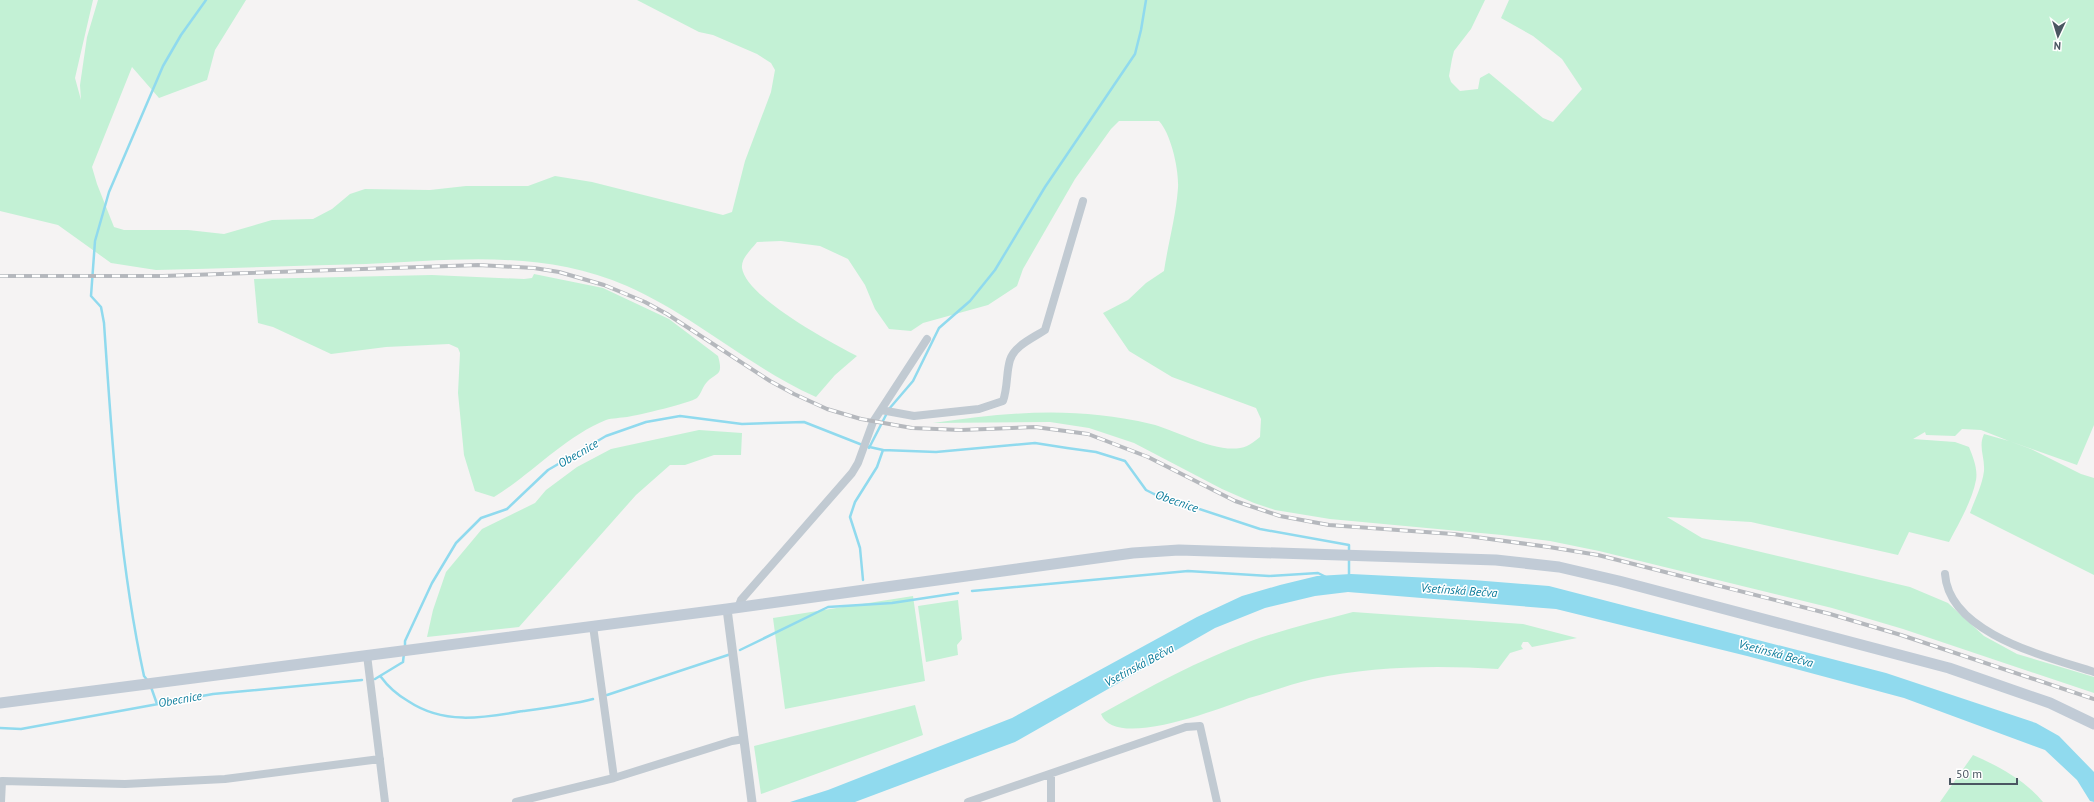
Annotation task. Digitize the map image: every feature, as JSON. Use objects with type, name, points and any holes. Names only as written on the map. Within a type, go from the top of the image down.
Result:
[{"type":"main road","points":[[0,703],[398,652],[1158,551],[1515,561],[1582,573],[1949,668],[2043,701],[2094,724]]},
{"type":"street","points":[[881,410],[914,416],[979,409],[1003,401],[1010,359],[1015,351],[1045,330],[1083,201]]},
{"type":"street","points":[[752,802],[744,742],[732,608],[741,600],[852,473],[862,452],[873,422],[927,339]]},
{"type":"street","points":[[1945,574],[1947,590],[1952,598],[1971,618],[1990,633],[2020,648],[2094,672]]},
{"type":"street","points":[[593,626],[614,778]]},
{"type":"street","points":[[367,655],[385,802]]},
{"type":"street","points":[[968,802],[1186,727],[1200,726],[1217,802]]},
{"type":"street","points":[[516,802],[614,778],[732,741],[744,742]]},
{"type":"street","points":[[1,802],[2,781],[125,784],[225,779],[380,759]]},
{"type":"street","points":[[1051,774],[1051,802]]},
{"type":"green space","points":[[0,0],[93,0],[75,78],[81,100],[80,85],[87,37],[98,0],[246,0],[215,50],[207,80],[159,98],[132,67],[92,167],[114,227],[124,230],[188,230],[224,234],[272,220],[313,219],[332,209],[350,194],[365,189],[430,190],[466,186],[528,186],[555,176],[592,182],[723,215],[732,212],[745,161],[771,92],[775,70],[771,63],[757,54],[713,35],[699,32],[637,0],[1485,0],[1471,29],[1454,51],[1449,76],[1451,82],[1460,91],[1478,89],[1480,78],[1489,73],[1543,118],[1553,122],[1582,89],[1562,59],[1533,36],[1501,18],[1509,0],[2094,0],[2094,425],[2077,465],[1981,430],[1962,429],[1955,436],[1926,435],[1925,432],[1913,439],[1955,442],[1969,447],[1976,467],[1976,480],[1968,504],[1949,542],[1909,532],[1898,555],[1751,522],[1667,517],[1702,538],[1910,587],[1948,603],[1984,636],[2017,654],[2094,677],[2094,693],[1903,629],[1832,608],[1599,551],[1550,541],[1330,519],[1275,510],[1254,503],[1222,489],[1134,443],[1089,428],[1050,422],[933,423],[1015,414],[1069,413],[1123,418],[1151,424],[1199,441],[1225,448],[1247,446],[1260,437],[1261,419],[1256,408],[1172,377],[1129,351],[1103,313],[1128,300],[1146,283],[1164,271],[1176,209],[1178,180],[1176,162],[1171,143],[1159,121],[1119,121],[1111,129],[1075,179],[1023,269],[1017,286],[988,305],[923,323],[911,331],[889,329],[875,309],[865,285],[848,259],[820,246],[781,241],[757,242],[749,251],[742,264],[747,280],[773,305],[791,318],[857,356],[835,375],[816,397],[791,385],[745,357],[699,326],[652,298],[627,286],[595,274],[563,266],[530,262],[465,259],[366,264],[156,270],[111,263],[58,225],[0,211]]},
{"type":"green space","points":[[534,274],[603,288],[669,319],[718,356],[720,371],[705,384],[697,398],[675,406],[642,414],[608,419],[591,427],[562,446],[522,478],[494,497],[475,491],[464,455],[458,393],[460,353],[458,348],[449,344],[386,347],[331,354],[273,327],[258,323],[254,279],[432,275],[524,279],[532,278]]},
{"type":"green space","points":[[699,430],[742,433],[741,455],[714,455],[685,465],[670,465],[636,495],[519,627],[427,637],[433,610],[446,572],[482,529],[535,503],[546,490],[577,467],[611,449]]},
{"type":"green space","points":[[1984,434],[2031,449],[2081,474],[2094,478],[2094,575],[1970,513],[1983,477],[1984,466],[1982,439]]},
{"type":"green space","points":[[913,596],[925,681],[785,709],[773,618]]},
{"type":"green space","points":[[958,600],[962,639],[957,645],[958,655],[926,662],[918,606]]},
{"type":"green space","points":[[1353,612],[1523,624],[1577,638],[1532,647],[1528,642],[1523,642],[1521,646],[1523,649],[1510,653],[1498,669],[1428,667],[1358,671],[1313,679],[1249,698],[1194,717],[1147,728],[1126,728],[1110,724],[1101,714],[1174,674],[1232,648],[1302,625]]},
{"type":"green space","points":[[915,705],[923,735],[761,794],[754,746]]},
{"type":"green space","points":[[1973,755],[2020,780],[2043,802],[1940,802]]},
{"type":"water","name":"Vsetínská Bečva","points":[[1351,574],[1473,580],[1549,586],[1886,673],[2036,723],[2059,736],[2094,772],[2094,802],[2090,801],[2077,780],[2045,750],[1904,698],[1747,656],[1556,609],[1348,592],[1315,596],[1265,608],[1215,628],[1015,742],[855,802],[790,802],[828,790],[1012,718],[1197,617],[1242,596],[1317,576]]},
{"type":"waterway","points":[[148,681],[144,676],[135,632],[122,544],[104,323],[101,307],[91,296],[95,241],[109,192],[163,66],[181,35],[206,0]]},
{"type":"waterway","points":[[889,409],[913,381],[939,328],[970,301],[995,270],[1045,187],[1135,54],[1146,0]]},
{"type":"waterway","points":[[869,448],[887,413]]},
{"type":"waterway","name":"Obecnice","points":[[405,648],[405,641],[432,583],[456,543],[481,518],[507,509],[548,470],[606,436],[646,422],[680,416],[742,424],[804,422],[865,446],[883,450],[936,452],[1035,443],[1096,452],[1125,461],[1146,490],[1154,494],[1260,529],[1349,545],[1349,553]]},
{"type":"waterway","name":"Obecnice","points":[[863,580],[860,548],[850,517],[855,502],[877,467],[883,450]]},
{"type":"waterway","name":"Obecnice","points":[[1349,558],[1349,577]]},
{"type":"waterway","points":[[972,591],[1188,571],[1269,576],[1318,573],[1326,577]]},
{"type":"waterway","points":[[740,650],[828,607],[892,603],[958,593]]},
{"type":"waterway","name":"Obecnice","points":[[375,679],[403,662],[404,653]]},
{"type":"waterway","points":[[607,695],[731,654]]},
{"type":"waterway","points":[[381,677],[393,690],[408,701],[422,709],[449,717],[464,718],[493,716],[593,699]]},
{"type":"waterway","name":"Obecnice","points":[[0,728],[21,729],[213,694],[362,680]]},
{"type":"waterway","points":[[151,687],[157,704]]},
{"type":"railway","points":[[0,276],[163,276],[478,265],[534,268],[559,272],[604,285],[645,302],[667,314],[770,381],[827,409],[861,419],[912,428],[961,430],[1035,427],[1088,434],[1148,457],[1235,501],[1280,516],[1329,525],[1453,534],[1598,555],[1830,614],[1901,635],[2094,699]]}]
